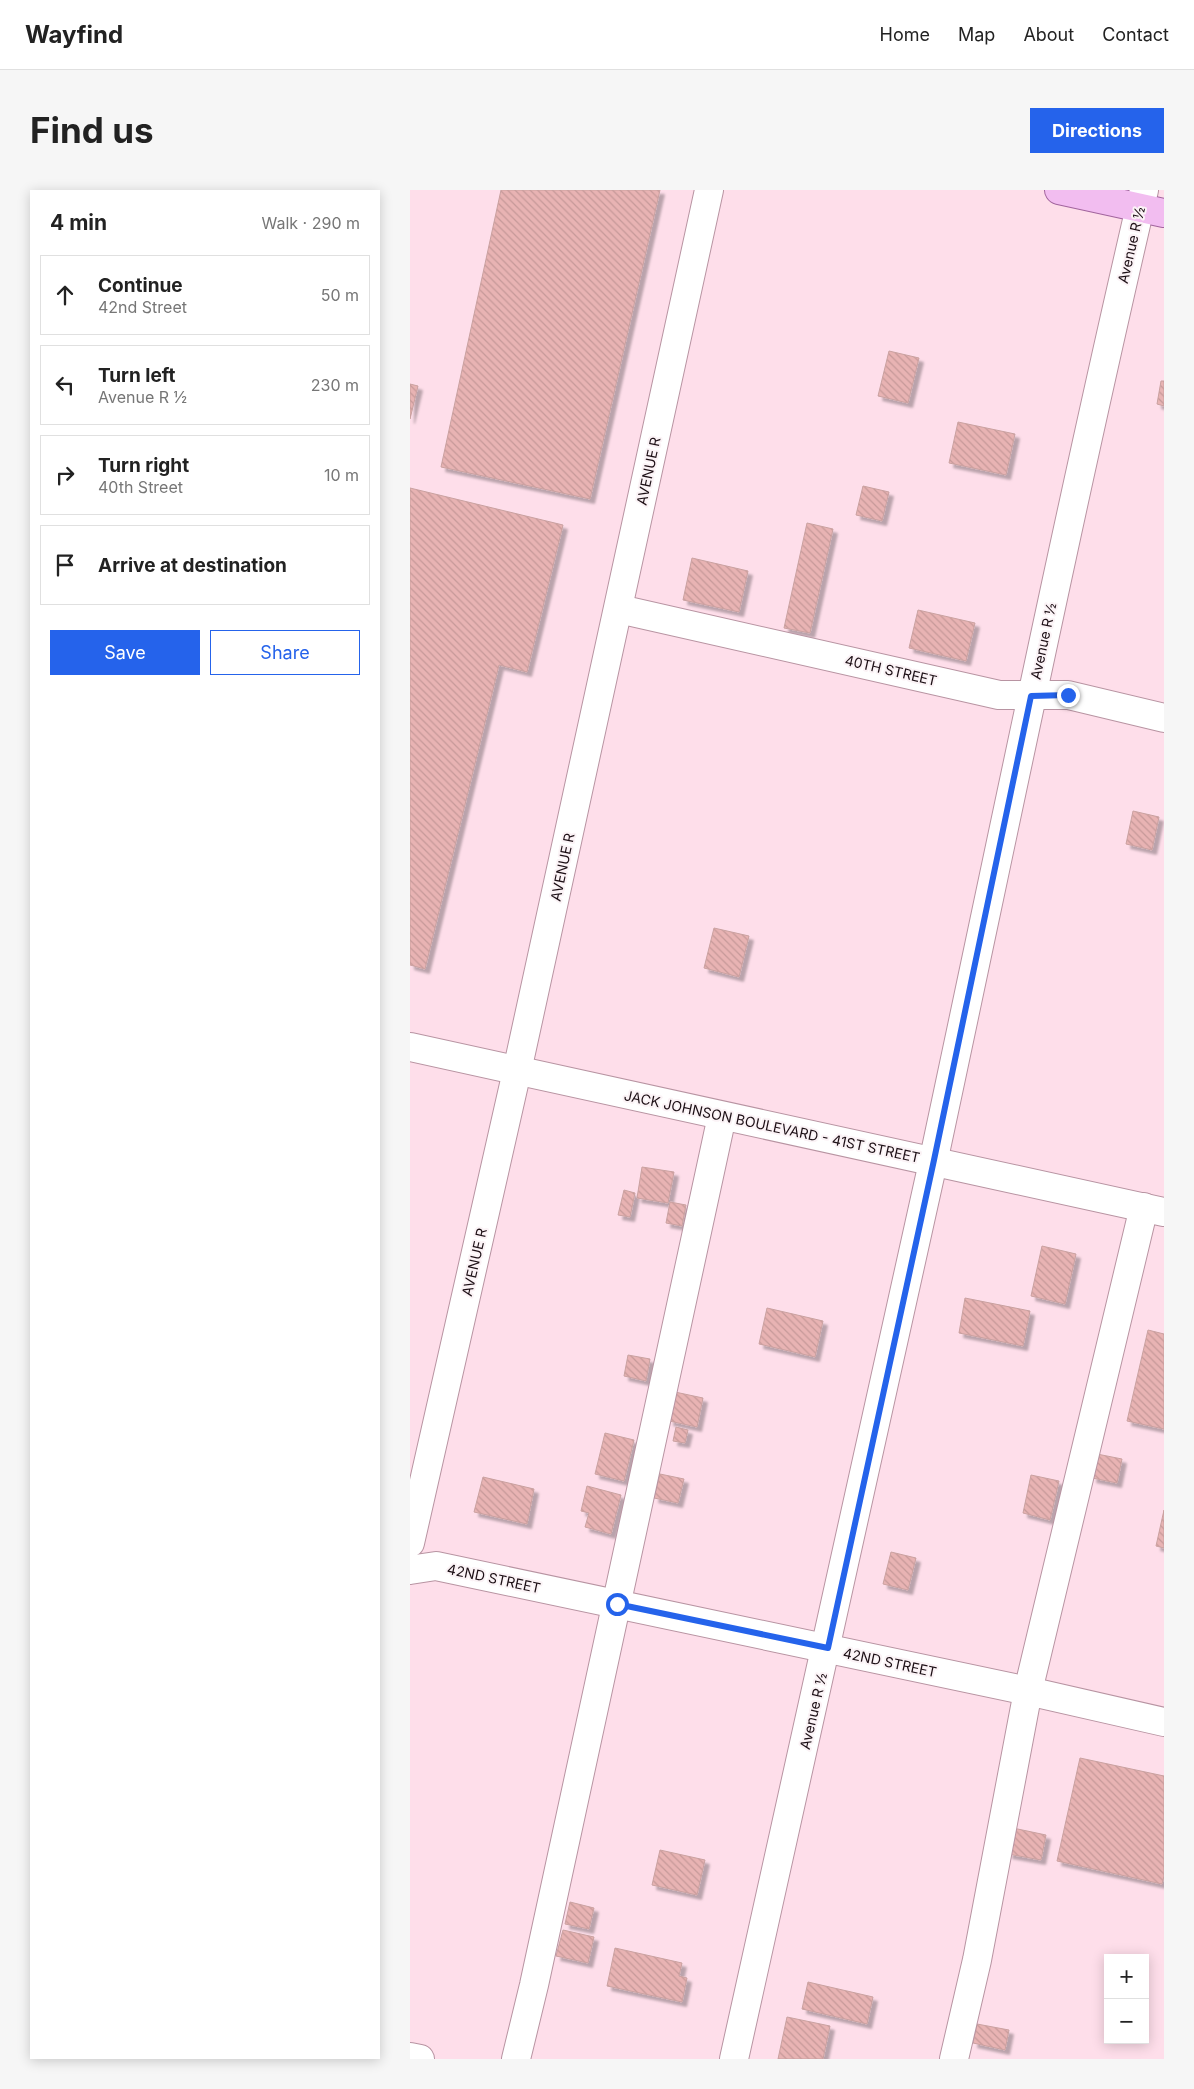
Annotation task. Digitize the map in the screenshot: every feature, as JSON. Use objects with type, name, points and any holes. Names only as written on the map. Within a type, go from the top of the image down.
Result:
[{"type":"main road","points":[[1059,190],[1149,204]]},
{"type":"street","name":"AVENUE R","points":[[410,1543],[517,1071],[710,190]]},
{"type":"street","name":"Avenue R ½","points":[[734,2059],[828,1648],[934,1160],[1031,696],[1149,204]]},
{"type":"street","name":"40TH STREET","points":[[619,609],[999,695],[1068,695],[1164,718]]},
{"type":"street","name":"JACK JOHNSON BOULEVARD - 41ST STREET","points":[[410,1047],[1154,1209]]},
{"type":"street","points":[[516,2059],[534,1985],[722,1116]]},
{"type":"street","points":[[954,2059],[977,1960],[1028,1690],[1154,1209]]},
{"type":"street","name":"42ND STREET","points":[[410,1570],[436,1566],[1028,1690],[1164,1722]]},
{"type":"street","points":[[410,2057],[420,2059]]},
{"type":"building","points":[[501,190],[660,190],[590,499],[441,467]]},
{"type":"building","points":[[889,351],[919,358],[908,403],[878,396]]},
{"type":"building","points":[[1161,381],[1164,381],[1164,406],[1157,404]]},
{"type":"building","points":[[410,384],[418,386],[410,419]]},
{"type":"building","points":[[958,422],[1015,434],[1006,475],[949,463]]},
{"type":"building","points":[[863,486],[889,492],[882,521],[856,515]]},
{"type":"building","points":[[410,488],[563,525],[527,672],[499,665],[425,969],[410,965]]},
{"type":"building","points":[[807,523],[833,529],[810,633],[784,628]]},
{"type":"building","points":[[692,558],[748,571],[739,612],[683,600]]},
{"type":"building","points":[[918,610],[975,623],[966,661],[909,648]]},
{"type":"building","points":[[1133,811],[1159,817],[1152,850],[1126,844]]},
{"type":"building","points":[[714,928],[749,936],[739,977],[704,968]]},
{"type":"building","points":[[642,1167],[674,1172],[668,1203],[637,1198]]},
{"type":"building","points":[[624,1190],[635,1193],[630,1217],[618,1215]]},
{"type":"building","points":[[670,1202],[686,1205],[682,1226],[666,1223]]},
{"type":"building","points":[[1042,1246],[1076,1254],[1065,1304],[1031,1296]]},
{"type":"building","points":[[965,1298],[1030,1311],[1023,1346],[959,1333]]},
{"type":"building","points":[[767,1308],[823,1321],[815,1357],[759,1344]]},
{"type":"building","points":[[1148,1330],[1164,1334],[1164,1429],[1127,1421]]},
{"type":"building","points":[[628,1355],[650,1359],[646,1381],[624,1376]]},
{"type":"building","points":[[675,1392],[703,1398],[697,1427],[669,1421]]},
{"type":"building","points":[[676,1427],[688,1430],[685,1443],[673,1441]]},
{"type":"building","points":[[605,1433],[634,1440],[624,1481],[595,1474]]},
{"type":"building","points":[[1097,1454],[1122,1459],[1117,1483],[1092,1478]]},
{"type":"building","points":[[660,1474],[684,1479],[678,1503],[654,1498]]},
{"type":"building","points":[[1031,1475],[1059,1481],[1050,1520],[1023,1513]]},
{"type":"building","points":[[483,1477],[534,1489],[527,1524],[474,1512]]},
{"type":"building","points":[[587,1486],[621,1495],[611,1534],[585,1527],[589,1513],[581,1511]]},
{"type":"building","points":[[1164,1510],[1164,1548],[1156,1546]]},
{"type":"building","points":[[891,1552],[916,1558],[908,1590],[883,1584]]},
{"type":"building","points":[[1080,1758],[1164,1776],[1164,1876],[1162,1884],[1057,1861]]},
{"type":"building","points":[[1013,1828],[1046,1835],[1041,1860],[1008,1854]]},
{"type":"building","points":[[660,1850],[705,1860],[697,1895],[652,1885]]},
{"type":"building","points":[[570,1902],[594,1908],[589,1929],[565,1924]]},
{"type":"building","points":[[563,1930],[594,1937],[588,1963],[556,1956]]},
{"type":"building","points":[[615,1948],[682,1963],[679,1976],[687,1978],[682,2002],[607,1986]]},
{"type":"building","points":[[808,1982],[873,1997],[867,2024],[802,2009]]},
{"type":"building","points":[[787,2017],[830,2026],[823,2059],[778,2059]]},
{"type":"building","points":[[977,2024],[1009,2030],[1005,2050],[973,2043]]},
{"type":"route","points":[[617,1604],[828,1648],[934,1160],[1031,696],[1068,695]]}]
